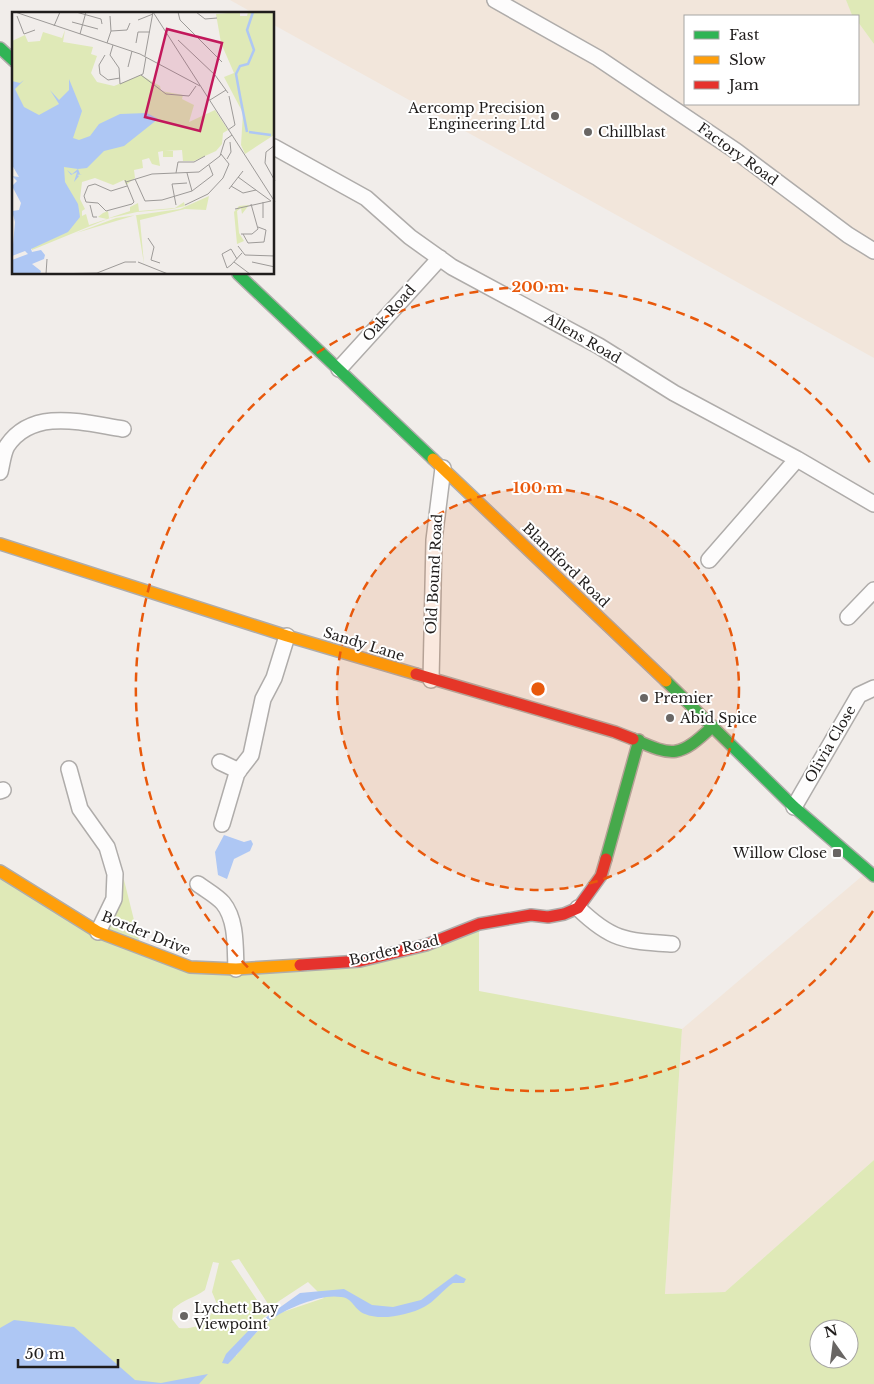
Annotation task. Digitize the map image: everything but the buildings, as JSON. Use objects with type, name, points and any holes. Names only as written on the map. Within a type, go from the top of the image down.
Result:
[{"type":"street","name":"Factory Road","points":[[495,0],[598,58],[736,151],[848,236],[874,251]]},
{"type":"street","points":[[0,48],[12,59]]},
{"type":"street","name":"Allens Road","points":[[275,148],[366,198],[410,237],[452,267],[599,346],[674,393],[797,458],[874,504]]},
{"type":"street","name":"Oak Road","points":[[339,369],[440,258]]},
{"type":"street","name":"Blandford Road","points":[[239,275],[713,726],[794,807],[874,876]]},
{"type":"street","points":[[0,472],[6,447],[21,431],[35,423],[51,420],[122,429]]},
{"type":"street","points":[[709,560],[797,458]]},
{"type":"street","name":"Old Bound Road","points":[[431,680],[434,540],[443,468]]},
{"type":"street","name":"Sandy Lane","points":[[0,544],[287,636],[639,740],[662,752],[679,751],[693,745],[713,726]]},
{"type":"street","points":[[848,617],[874,590]]},
{"type":"street","points":[[222,824],[239,771],[251,755],[263,699],[274,678],[287,636]]},
{"type":"street","name":"Olivia Close","points":[[794,807],[859,695],[874,688]]},
{"type":"street","points":[[639,740],[601,876],[578,908],[596,926],[612,934],[634,942],[672,944]]},
{"type":"street","points":[[220,762],[239,771]]},
{"type":"street","points":[[70,769],[80,809],[107,847],[115,874],[114,899],[98,932]]},
{"type":"street","name":"Border Drive","points":[[0,871],[98,932],[190,967],[236,969]]},
{"type":"street","points":[[198,884],[223,903],[228,914],[234,934],[236,969]]},
{"type":"street","name":"Border Road","points":[[236,969],[360,961],[426,945],[479,924],[531,915],[548,917],[564,914],[578,908]]},
{"type":"shaded area","points":[[230,0],[846,0],[853,15],[684,15],[684,105],[859,105],[859,23],[874,44],[874,358],[275,26],[275,12],[251,12]]},
{"type":"shaded area","points":[[868,871],[874,876],[874,1160],[725,1292],[665,1294],[682,1029]]},
{"type":"green space","points":[[846,0],[874,0],[874,44],[859,23],[859,15],[852,15]]},
{"type":"green space","points":[[0,871],[98,931],[115,874],[124,880],[141,948],[190,967],[360,961],[479,924],[479,991],[682,1029],[665,1294],[725,1292],[874,1160],[874,1384],[0,1384]],"holes":[[[239,1259],[270,1307],[308,1282],[324,1298],[277,1314],[247,1341],[236,1356],[239,1341],[267,1315],[231,1261]],[[213,1262],[219,1263],[212,1292],[217,1304],[207,1320],[198,1326],[179,1328],[172,1319],[173,1309],[205,1290]]]},
{"type":"water","points":[[224,835],[244,842],[251,840],[253,844],[250,851],[234,859],[227,879],[218,875],[215,852]]},
{"type":"water","points":[[456,1274],[466,1279],[464,1283],[453,1283],[424,1307],[395,1316],[379,1317],[365,1314],[348,1300],[341,1297],[327,1297],[304,1303],[269,1321],[228,1364],[222,1363],[226,1354],[250,1329],[300,1293],[344,1289],[372,1305],[393,1307],[421,1300]]},
{"type":"water","points":[[14,1320],[74,1327],[135,1380],[161,1383],[208,1374],[199,1384],[0,1384],[0,1328]]},
{"type":"traffic: fast","points":[[0,48],[12,59]]},
{"type":"traffic: fast","points":[[239,275],[433,459]]},
{"type":"traffic: fast","points":[[666,681],[794,807],[874,876]]},
{"type":"traffic: fast","points":[[633,739],[658,749],[676,751],[692,744],[713,726]]},
{"type":"traffic: fast","points":[[606,859],[639,740]]},
{"type":"traffic: slow","points":[[433,459],[666,681]]},
{"type":"traffic: slow","points":[[0,544],[287,636],[416,674]]},
{"type":"traffic: slow","points":[[0,871],[98,932],[190,967],[236,969],[300,965]]},
{"type":"traffic: jam","points":[[416,674],[615,732],[633,739]]},
{"type":"traffic: jam","points":[[300,965],[360,961],[426,945],[479,924],[531,915],[548,917],[564,914],[578,908],[601,876],[606,859]]},
{"type":"place","name":"Aercomp Precision Engineering Ltd","points":[[555,116]]},
{"type":"place","name":"Chillblast","points":[[588,132]]},
{"type":"place","name":"Premier","points":[[644,698]]},
{"type":"place","name":"Abid Spice","points":[[670,718]]},
{"type":"place","name":"Willow Close","points":[[837,853]]},
{"type":"place","name":"Lychett Bay Viewpoint","points":[[184,1316]]}]
